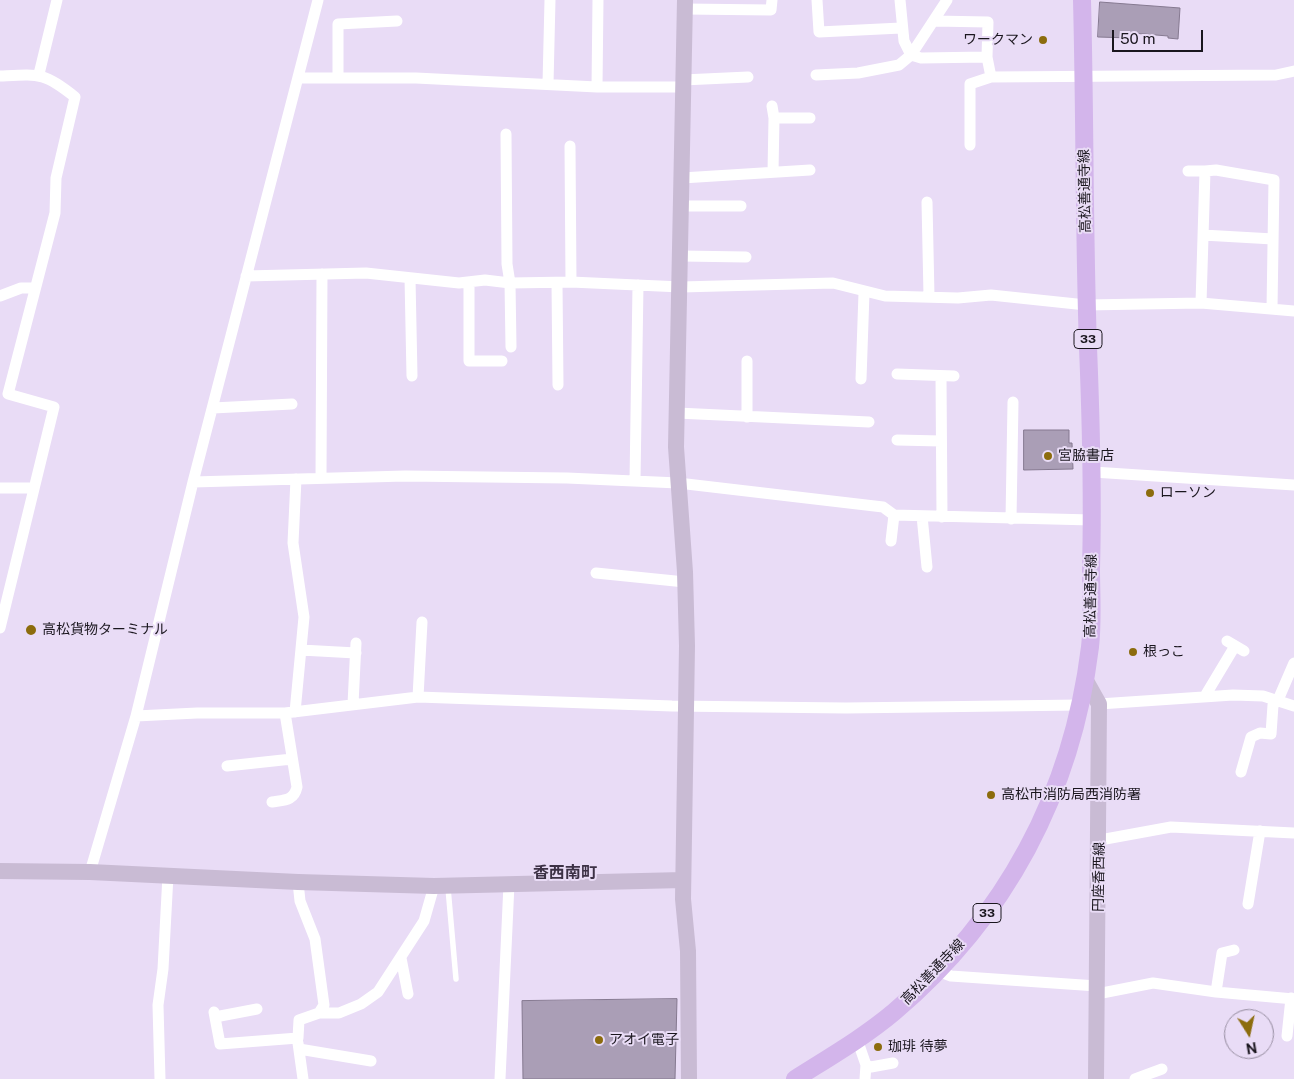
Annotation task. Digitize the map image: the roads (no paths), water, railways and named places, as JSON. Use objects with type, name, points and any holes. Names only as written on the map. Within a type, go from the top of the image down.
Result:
[{"type":"main road","name":"高松善通寺線","points":[[794,1079],[857,1039],[893,1013],[938,971],[1000,896],[1027,853],[1063,768],[1085,678],[1090,644],[1093,472],[1086,305],[1082,0]]},
{"type":"street","points":[[39,74],[58,0]]},
{"type":"street","points":[[90,872],[136,716],[193,482],[318,0]]},
{"type":"street","points":[[548,84],[550,0]]},
{"type":"street","points":[[597,87],[598,0]]},
{"type":"street","points":[[689,1079],[688,951],[683,880],[687,705],[685,582],[678,483],[677,414],[682,256],[685,4],[771,10],[772,0]]},
{"type":"street","points":[[817,0],[819,32],[901,28]]},
{"type":"street","points":[[902,0],[901,28],[904,41],[911,55],[921,58],[987,57]]},
{"type":"street","points":[[816,75],[858,73],[900,65],[911,55],[947,0]]},
{"type":"street","points":[[934,21],[988,22],[987,57],[990,77]]},
{"type":"street","points":[[338,78],[338,24],[396,22]]},
{"type":"street","points":[[970,145],[970,84],[990,77],[1276,75],[1294,70]]},
{"type":"street","points":[[0,76],[39,74],[61,85],[76,97],[56,178],[55,213],[8,394],[54,407],[0,628]]},
{"type":"street","points":[[299,78],[416,78],[597,87],[683,83],[748,77]]},
{"type":"street","points":[[772,106],[774,118],[773,172]]},
{"type":"street","points":[[774,118],[810,118]]},
{"type":"street","points":[[506,134],[507,264],[510,283],[511,347]]},
{"type":"street","points":[[570,146],[571,282]]},
{"type":"street","points":[[682,178],[810,170]]},
{"type":"street","points":[[1188,171],[1216,170],[1274,180],[1272,309]]},
{"type":"street","points":[[1201,303],[1205,171]]},
{"type":"street","points":[[927,202],[929,296]]},
{"type":"street","points":[[682,206],[741,206]]},
{"type":"street","points":[[1203,235],[1272,239]]},
{"type":"street","points":[[682,256],[746,257]]},
{"type":"street","points":[[246,276],[366,273],[469,282],[485,280],[510,283],[571,282],[681,287],[833,283],[884,296],[958,298],[991,295],[1086,305],[1201,303],[1294,312]]},
{"type":"street","points":[[322,274],[322,478]]},
{"type":"street","points":[[410,278],[412,376]]},
{"type":"street","points":[[469,282],[470,361],[502,361]]},
{"type":"street","points":[[557,283],[558,385]]},
{"type":"street","points":[[635,481],[638,285]]},
{"type":"street","points":[[0,296],[21,288],[35,288]]},
{"type":"street","points":[[861,379],[864,292]]},
{"type":"street","points":[[747,361],[747,417]]},
{"type":"street","points":[[897,374],[954,376]]},
{"type":"street","points":[[940,376],[942,517]]},
{"type":"street","points":[[1011,519],[1013,402]]},
{"type":"street","points":[[213,408],[292,404]]},
{"type":"street","points":[[677,414],[869,422]]},
{"type":"street","points":[[898,440],[941,441]]},
{"type":"street","points":[[1093,472],[1294,485]]},
{"type":"street","points":[[193,482],[405,476],[635,481],[678,483],[883,507],[894,515],[1092,520]]},
{"type":"street","points":[[272,802],[292,799],[296,795],[297,787],[292,759],[290,712],[302,650],[304,617],[293,543],[296,479]]},
{"type":"street","points":[[929,484],[942,484]]},
{"type":"street","points":[[0,488],[33,488]]},
{"type":"street","points":[[891,541],[894,515]]},
{"type":"street","points":[[922,516],[927,567]]},
{"type":"street","points":[[596,573],[685,582]]},
{"type":"street","points":[[418,697],[422,622]]},
{"type":"street","points":[[1205,696],[1235,646]]},
{"type":"street","points":[[302,650],[356,648],[354,704]]},
{"type":"street","points":[[1241,772],[1250,737],[1260,733],[1272,734],[1273,705],[1278,700],[1294,663]]},
{"type":"street","name":"円座香西線","points":[[1085,678],[1099,704],[1100,840],[1096,1079]]},
{"type":"street","points":[[1099,704],[1205,696],[1263,696],[1294,706]]},
{"type":"street","points":[[136,716],[290,712],[418,697],[846,708],[1079,705]]},
{"type":"street","points":[[227,766],[292,759]]},
{"type":"street","points":[[1100,840],[1171,827],[1294,833]]},
{"type":"street","points":[[1248,904],[1260,831]]},
{"type":"street","points":[[0,871],[90,872],[298,882],[441,886],[683,880]]},
{"type":"street","points":[[160,1079],[158,1005],[164,970],[168,875]]},
{"type":"street","points":[[298,882],[300,901],[315,939],[324,1005],[319,1014]]},
{"type":"street","points":[[500,1079],[509,884]]},
{"type":"street","points":[[303,1079],[298,1044],[300,1020],[319,1014],[339,1013],[361,1004],[378,992],[424,921],[441,886]]},
{"type":"street","points":[[1216,992],[1222,953],[1234,950]]},
{"type":"street","points":[[401,958],[408,994]]},
{"type":"street","points":[[938,971],[951,976],[1097,990],[1153,983],[1216,992],[1292,998],[1288,1036]]},
{"type":"street","points":[[257,1009],[215,1014],[220,1044],[298,1044],[371,1061]]},
{"type":"street","points":[[857,1039],[866,1065],[865,1079]]},
{"type":"street","points":[[866,1065],[871,1067],[893,1063]]},
{"type":"street","points":[[1135,1079],[1162,1069]]},
{"type":"lane","points":[[441,886],[456,978]]},
{"type":"place","name":"ワークマン","points":[[1043,40]]},
{"type":"place","name":"宮脇書店","points":[[1048,456]]},
{"type":"place","name":"ローソン","points":[[1150,493]]},
{"type":"place","name":"高松貨物ターミナル","points":[[31,630]]},
{"type":"place","name":"根っこ","points":[[1133,652]]},
{"type":"place","name":"高松市消防局西消防署","points":[[991,795]]},
{"type":"place","name":"アオイ電子","points":[[599,1040]]},
{"type":"place","name":"珈琲 待夢","points":[[878,1047]]},
{"type":"district","name":"香西南町","points":[[565,873]]}]
